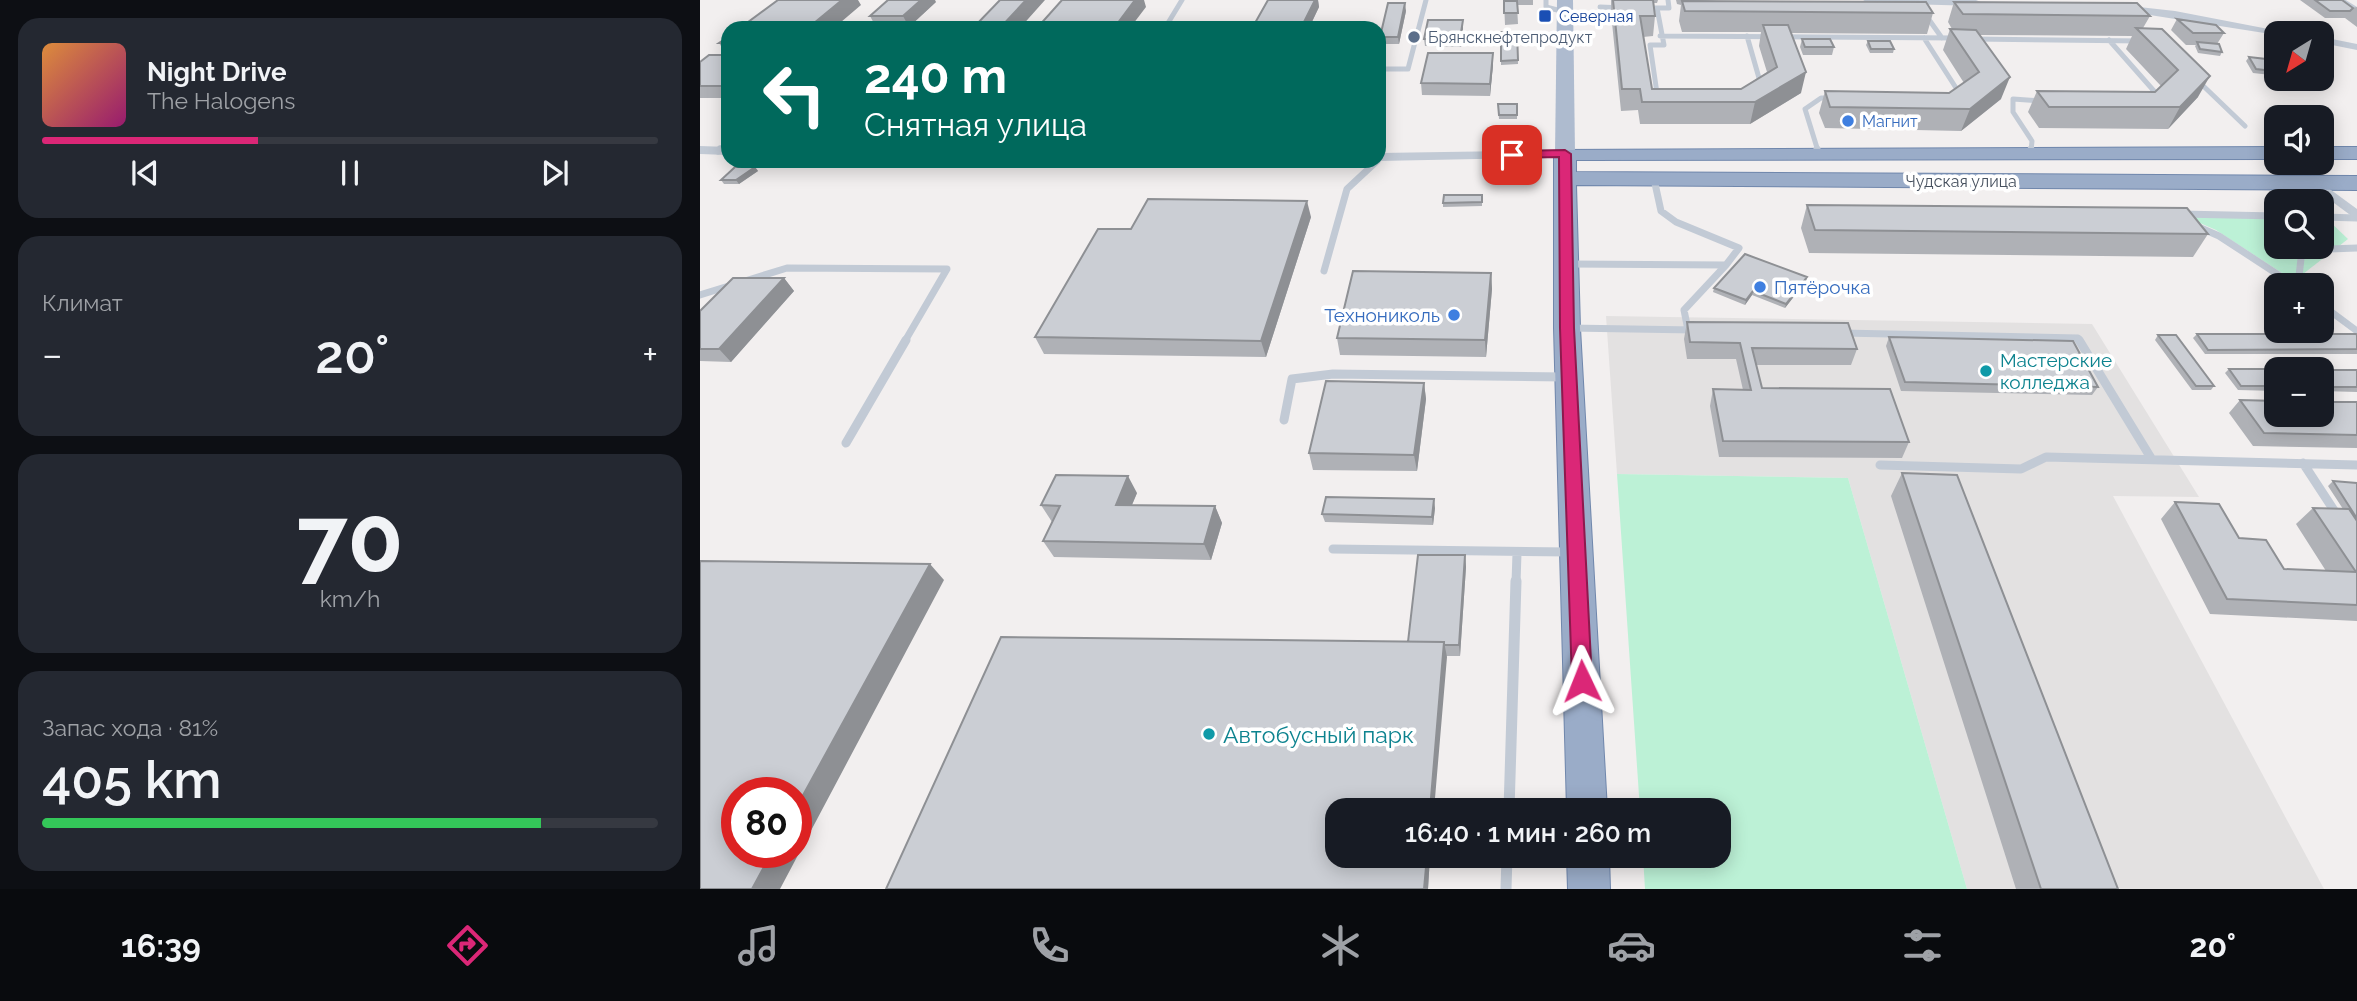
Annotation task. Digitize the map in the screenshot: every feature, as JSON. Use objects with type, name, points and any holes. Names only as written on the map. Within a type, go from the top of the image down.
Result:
[{"type":"highway","name":"Чудская улица","points":[[1565,154],[2264,153]]},
{"type":"highway","points":[[2334,153],[2357,153]]},
{"type":"highway","points":[[1565,154],[1567,328],[1587,798]]},
{"type":"highway","name":"Чудская улица","points":[[1565,178],[2357,183]]},
{"type":"highway","points":[[1588,868],[1589,889]]},
{"type":"main road","points":[[1565,6],[1565,154]]},
{"type":"street","points":[[1868,0],[1995,3]]},
{"type":"street","points":[[2107,7],[2124,11],[2175,14],[2264,30]]},
{"type":"street","points":[[2334,42],[2357,47]]},
{"type":"street","points":[[700,150],[721,148]]},
{"type":"street","points":[[1386,159],[1565,154]]},
{"type":"street","points":[[2316,183],[2357,217]]},
{"type":"lane","points":[[1169,21],[1182,0]]},
{"type":"lane","points":[[1386,69],[1408,69],[1426,0]]},
{"type":"lane","points":[[1546,0],[1546,7],[1565,6]]},
{"type":"lane","points":[[1645,8],[1669,8],[1668,0]]},
{"type":"lane","points":[[2342,0],[2357,10]]},
{"type":"lane","points":[[1917,2],[1942,38]]},
{"type":"lane","points":[[1600,7],[1634,8]]},
{"type":"lane","points":[[1657,8],[1660,36],[1664,45],[1650,45],[1659,105],[1671,105]]},
{"type":"lane","points":[[1660,36],[2144,41]]},
{"type":"lane","points":[[1747,36],[1761,85],[1750,91]]},
{"type":"lane","points":[[1924,38],[1958,91],[1949,97]]},
{"type":"lane","points":[[2109,40],[2154,91],[2139,103]]},
{"type":"lane","points":[[700,72],[721,57]]},
{"type":"lane","points":[[2186,69],[2245,126]]},
{"type":"lane","points":[[1819,155],[1805,110],[1821,98],[1848,98]]},
{"type":"lane","points":[[2030,155],[2032,141],[2013,112],[2013,99],[2037,99],[2048,104]]},
{"type":"lane","points":[[1324,271],[1347,189],[1369,168]]},
{"type":"lane","points":[[1654,179],[1661,211],[1676,222],[1739,248],[1684,310],[1688,330]]},
{"type":"lane","points":[[2264,216],[2174,216],[2219,236],[2277,273]]},
{"type":"lane","points":[[2334,217],[2357,217]]},
{"type":"lane","points":[[2298,273],[2302,250],[2357,248]]},
{"type":"lane","points":[[1566,264],[1726,265]]},
{"type":"lane","points":[[700,295],[787,268],[947,269],[845,443]]},
{"type":"lane","points":[[2334,315],[2357,331]]},
{"type":"lane","points":[[1567,328],[1701,330]]},
{"type":"lane","points":[[1833,333],[2078,338],[2151,458]]},
{"type":"lane","points":[[1284,420],[1292,379],[1333,374],[1569,377]]},
{"type":"lane","points":[[1880,466],[2021,469],[2046,457],[2357,465]]},
{"type":"lane","points":[[2303,463],[2343,525]]},
{"type":"lane","points":[[1333,549],[1578,552]]},
{"type":"lane","points":[[1509,798],[1517,552]]},
{"type":"lane","points":[[1506,889],[1507,868]]},
{"type":"shaded area","points":[[1606,316],[2092,324],[2199,497],[2113,496],[2324,889],[1967,889],[1848,478],[1617,474]]},
{"type":"green space","points":[[2186,217],[2264,218],[2264,259],[2322,259],[2304,273],[2282,273],[2216,230]]},
{"type":"green space","points":[[2334,226],[2348,239],[2334,250]]},
{"type":"green space","points":[[1617,474],[1848,478],[1967,889],[1645,889],[1644,868],[1731,868],[1731,798],[1639,798]]},
{"type":"building","points":[[778,0],[842,0],[816,21],[750,21]]},
{"type":"building","points":[[888,0],[921,0],[903,16],[870,16]]},
{"type":"building","points":[[1000,0],[1026,0],[1006,21],[980,21]]},
{"type":"building","points":[[1062,0],[1135,0],[1119,21],[1043,21]]},
{"type":"building","points":[[1268,0],[1315,0],[1304,21],[1256,21]]},
{"type":"building","points":[[1613,0],[1653,0],[1655,16],[1640,16],[1652,89],[1741,89],[1777,67],[1763,25],[1788,25],[1806,72],[1755,102],[1642,102],[1640,89],[1622,89]]},
{"type":"building","points":[[2315,0],[2342,0],[2353,8],[2350,11],[2330,11]]},
{"type":"building","points":[[1504,1],[1517,1],[1518,13],[1504,13]]},
{"type":"building","points":[[1682,1],[1926,2],[1933,13],[1685,11]]},
{"type":"building","points":[[1954,2],[2137,3],[2150,16],[1963,14]]},
{"type":"building","points":[[1388,3],[1405,3],[1398,37],[1386,37],[1386,21],[1384,21]]},
{"type":"building","points":[[2177,19],[2216,25],[2224,33],[2193,33]]},
{"type":"building","points":[[1428,20],[1463,20],[1460,39],[1424,39]]},
{"type":"building","points":[[2136,28],[2162,29],[2210,76],[2180,107],[2049,107],[2037,91],[2155,92],[2178,70]]},
{"type":"building","points":[[1950,29],[1976,30],[2010,77],[1970,109],[1830,107],[1825,91],[1949,93],[1979,72]]},
{"type":"building","points":[[1501,32],[1517,32],[1518,60],[1501,61]]},
{"type":"building","points":[[1802,39],[1830,39],[1834,47],[1805,47]]},
{"type":"building","points":[[1868,41],[1890,41],[1894,49],[1871,49]]},
{"type":"building","points":[[2197,42],[2219,44],[2222,52],[2200,49]]},
{"type":"building","points":[[1428,53],[1493,53],[1490,84],[1421,83]]},
{"type":"building","points":[[709,55],[721,55],[721,86],[700,86],[700,62]]},
{"type":"building","points":[[2249,57],[2264,59],[2264,70],[2256,69]]},
{"type":"building","points":[[1498,104],[1517,104],[1517,115],[1499,115]]},
{"type":"building","points":[[734,168],[754,168],[736,180],[721,180]]},
{"type":"building","points":[[1444,195],[1482,195],[1482,202],[1443,203]]},
{"type":"building","points":[[1148,199],[1307,201],[1261,341],[1035,337],[1098,229],[1131,229]]},
{"type":"building","points":[[1807,205],[2187,208],[2208,234],[1815,230]]},
{"type":"building","name":"Пятёрочка","points":[[1745,254],[1807,277],[1786,304],[1753,291],[1746,300],[1714,288]]},
{"type":"building","points":[[1353,271],[1491,273],[1485,340],[1337,338]]},
{"type":"building","points":[[733,278],[784,278],[719,349],[700,349],[700,311]]},
{"type":"building","points":[[1687,322],[1848,323],[1857,349],[1752,348],[1762,388],[1890,389],[1909,442],[1723,441],[1713,389],[1751,390],[1740,343],[1690,342]]},
{"type":"building","points":[[2197,334],[2264,334],[2264,343],[2334,343],[2334,334],[2357,335],[2357,349],[2208,350]]},
{"type":"building","points":[[2158,335],[2176,335],[2214,386],[2196,386]]},
{"type":"building","name":"Мастерские колледжа","points":[[1889,337],[2073,341],[2098,387],[1905,382]]},
{"type":"building","points":[[2229,369],[2264,369],[2264,386],[2241,386]]},
{"type":"building","points":[[2334,370],[2357,370],[2357,387],[2334,387]]},
{"type":"building","points":[[1326,381],[1424,383],[1414,455],[1309,453]]},
{"type":"building","points":[[2240,400],[2264,401],[2264,427],[2334,427],[2334,402],[2357,402],[2357,435],[2264,433]]},
{"type":"building","points":[[1902,473],[1957,475],[2118,889],[2041,889]]},
{"type":"building","points":[[1056,475],[1128,476],[1116,505],[1215,506],[1204,544],[1043,541],[1060,506],[1041,505]]},
{"type":"building","points":[[2333,481],[2357,483],[2357,518],[2356,517]]},
{"type":"building","points":[[1326,497],[1434,499],[1432,517],[1322,514]]},
{"type":"building","points":[[2175,502],[2219,504],[2239,538],[2266,540],[2284,569],[2356,572],[2313,508],[2349,509],[2357,521],[2357,605],[2227,599]]},
{"type":"building","points":[[1418,555],[1465,555],[1459,645],[1444,645],[1444,642],[1408,642]]},
{"type":"building","points":[[700,561],[930,564],[812,779],[721,777],[721,868],[763,868],[752,889],[700,889]]},
{"type":"building","name":"Автобусный парк","points":[[1001,637],[1444,642],[1431,798],[1325,798],[1325,868],[1426,868],[1424,889],[886,889]]},
{"type":"place","name":"Северная","points":[[1545,16]]},
{"type":"place","name":"Брянскнефтепродукт","points":[[1414,37]]},
{"type":"place","name":"Магнит","points":[[1848,121]]},
{"type":"place","name":"Пятёрочка","points":[[1760,287]]},
{"type":"place","name":"Технониколь","points":[[1454,315]]},
{"type":"place","name":"Мастерские колледжа","points":[[1986,371]]},
{"type":"place","name":"Автобусный парк","points":[[1209,734]]},
{"type":"route","points":[[1512,155],[1565,154],[1567,328],[1582,681]]}]
